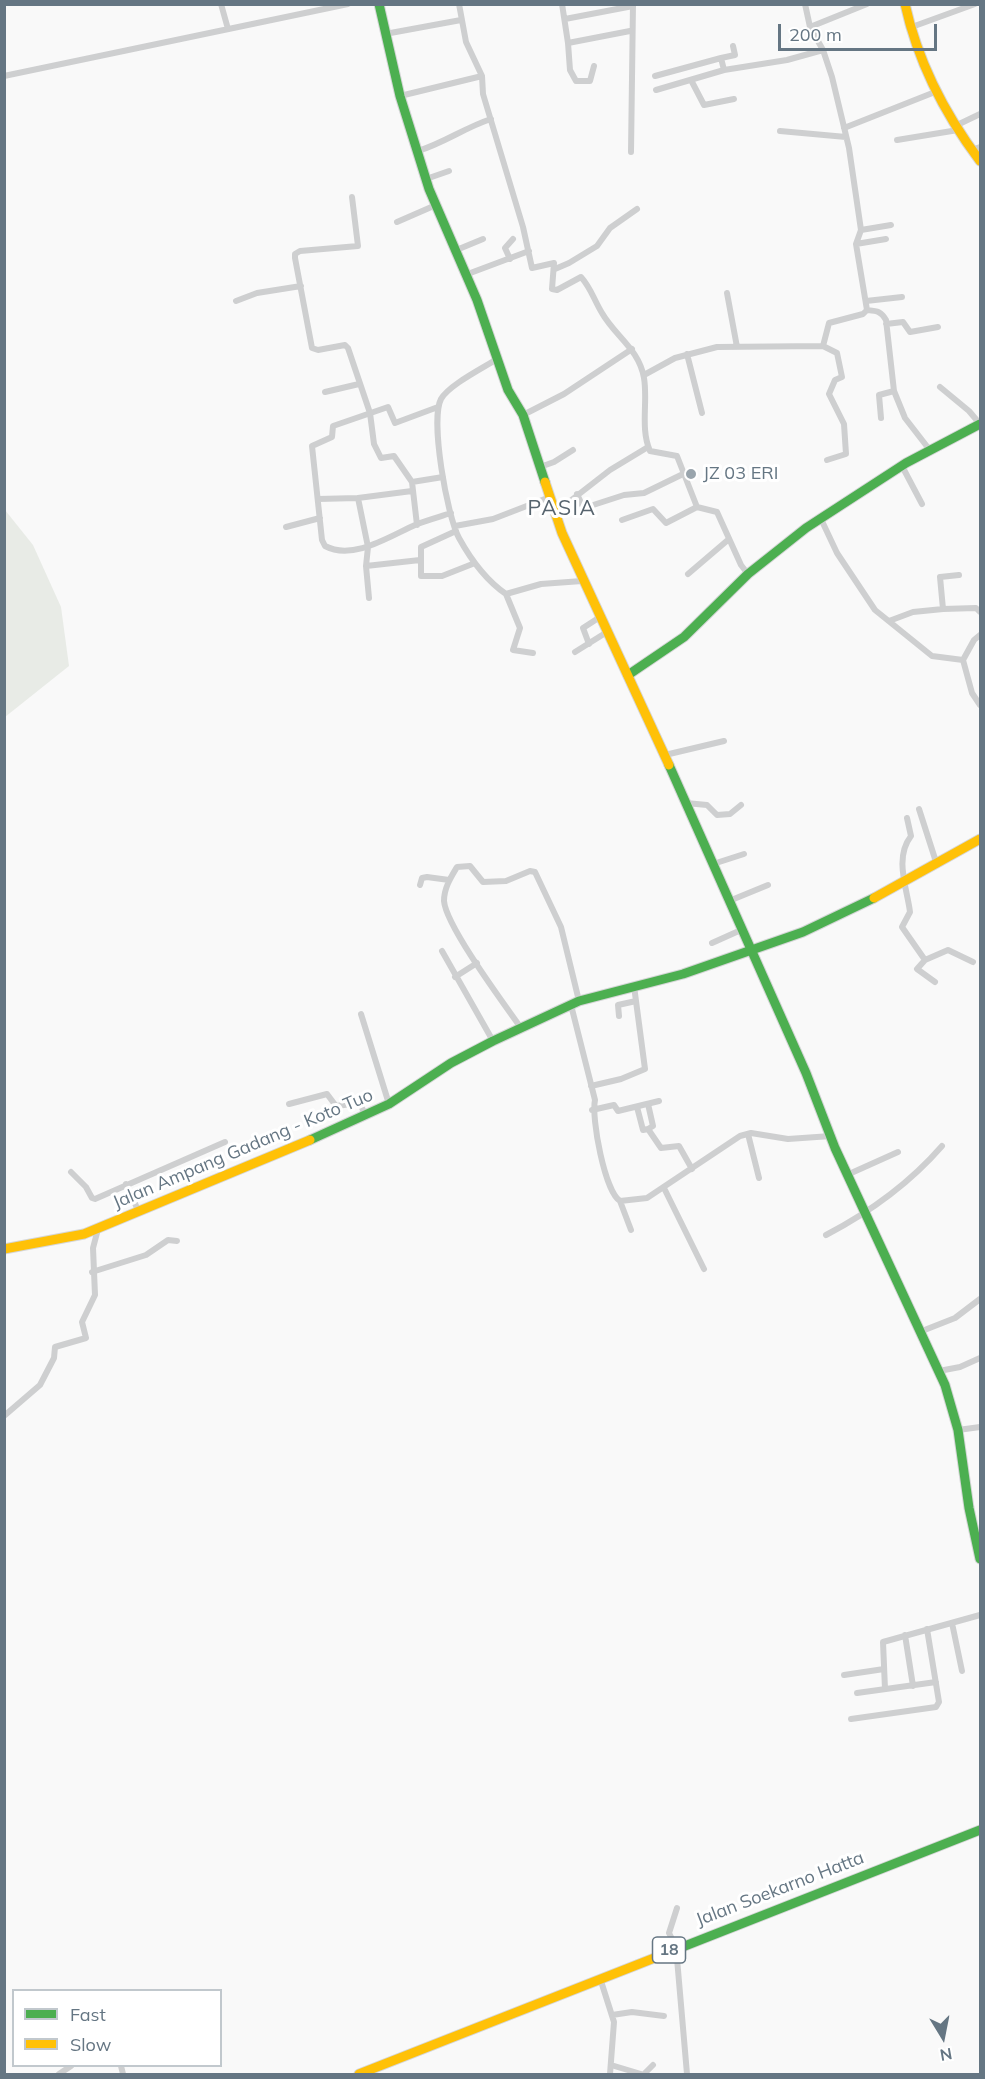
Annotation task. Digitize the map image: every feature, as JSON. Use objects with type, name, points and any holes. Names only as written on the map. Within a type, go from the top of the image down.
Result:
[{"type":"main road","points":[[905,4],[909,28],[934,92],[957,128],[976,148],[981,161]]},
{"type":"main road","points":[[380,5],[400,96],[426,179],[508,390],[524,415],[550,497],[582,581],[665,755],[831,1136],[939,1371],[958,1430],[981,1558]]},
{"type":"main road","points":[[628,675],[684,637],[748,574],[775,551],[929,449],[980,424]]},
{"type":"main road","name":"Jalan Ampang Gadang - Koto Tuo","points":[[4,1249],[72,1237],[98,1229],[389,1104],[452,1063],[575,1003],[752,952],[803,932],[903,884],[981,840]]},
{"type":"main road","name":"Jalan Soekarno Hatta","points":[[359,2074],[676,1947],[981,1830]]},
{"type":"street","points":[[221,4],[228,29]]},
{"type":"street","points":[[4,76],[348,4]]},
{"type":"street","points":[[459,4],[466,42],[482,76],[483,94],[532,268],[551,262],[555,269],[552,289],[557,290],[581,277],[592,290],[602,313],[632,349],[644,375],[648,447],[653,453],[674,454],[697,507]]},
{"type":"street","points":[[562,4],[566,18],[570,70],[576,81],[590,81],[594,66]]},
{"type":"street","points":[[805,4],[810,27],[823,50],[846,137],[861,230],[856,244],[867,310]]},
{"type":"street","points":[[810,27],[867,4]]},
{"type":"street","points":[[909,28],[975,4]]},
{"type":"street","points":[[566,18],[633,5],[630,31],[631,152]]},
{"type":"street","points":[[385,34],[461,20]]},
{"type":"street","points":[[568,43],[630,31]]},
{"type":"street","points":[[655,76],[735,55],[733,46]]},
{"type":"street","points":[[656,90],[724,70],[787,60],[823,50]]},
{"type":"street","points":[[721,58],[724,70]]},
{"type":"street","points":[[400,96],[482,76]]},
{"type":"street","points":[[691,80],[704,105],[734,99]]},
{"type":"street","points":[[844,128],[934,92]]},
{"type":"street","points":[[897,140],[957,128],[981,114]]},
{"type":"street","points":[[418,151],[437,145],[472,125],[491,119]]},
{"type":"street","points":[[780,131],[846,137]]},
{"type":"street","points":[[426,179],[449,171]]},
{"type":"street","points":[[352,197],[358,246],[297,252],[295,258],[312,348],[318,350],[345,345],[370,413],[374,444],[381,458],[394,456],[412,482],[417,525]]},
{"type":"street","points":[[397,222],[436,206]]},
{"type":"street","points":[[555,269],[597,246],[610,228],[637,208]]},
{"type":"street","points":[[861,230],[891,225]]},
{"type":"street","points":[[454,251],[483,239]]},
{"type":"street","points":[[510,260],[506,245],[513,239]]},
{"type":"street","points":[[856,244],[886,239]]},
{"type":"street","points":[[465,275],[529,251]]},
{"type":"street","points":[[236,301],[257,293],[301,286]]},
{"type":"street","points":[[727,293],[737,347]]},
{"type":"street","points":[[866,301],[902,297]]},
{"type":"street","points":[[867,310],[882,313],[886,324],[894,391],[905,418],[929,449]]},
{"type":"street","points":[[823,346],[829,323],[863,314],[867,310]]},
{"type":"street","points":[[886,324],[903,322],[910,333],[938,327]]},
{"type":"street","points":[[644,375],[687,354],[717,347],[823,346],[837,353],[840,363],[842,377],[835,380],[829,394],[844,424],[846,454],[828,460]]},
{"type":"street","points":[[524,415],[564,394],[632,349]]},
{"type":"street","points":[[687,354],[702,414]]},
{"type":"street","points":[[497,359],[448,391],[438,407],[443,477],[456,529],[475,563],[506,594],[520,628],[513,650],[533,653]]},
{"type":"street","points":[[325,392],[359,384]]},
{"type":"street","points":[[940,387],[969,411],[980,424]]},
{"type":"street","points":[[881,418],[879,395],[894,391]]},
{"type":"street","points":[[438,407],[394,423],[388,407],[333,426],[332,437],[312,446],[322,540],[327,548],[368,547],[451,513]]},
{"type":"street","points":[[556,512],[609,470],[648,447]]},
{"type":"street","points":[[540,466],[554,462],[573,450]]},
{"type":"street","points":[[902,466],[922,504]]},
{"type":"street","points":[[577,494],[582,505],[587,507],[624,495],[644,493],[683,474]]},
{"type":"street","points":[[412,482],[443,477]]},
{"type":"street","points":[[318,499],[358,498],[412,491]]},
{"type":"street","points":[[475,563],[442,576],[426,578],[420,574],[420,560],[424,544],[440,540],[456,529],[493,519],[550,497]]},
{"type":"street","points":[[358,498],[368,547],[366,566],[369,598]]},
{"type":"street","points":[[622,520],[653,509],[666,523],[697,507],[717,512],[748,574]]},
{"type":"street","points":[[286,527],[320,518]]},
{"type":"street","points":[[821,519],[837,553],[872,607],[932,656],[963,660]]},
{"type":"street","points":[[688,574],[729,539]]},
{"type":"street","points":[[366,566],[420,560]]},
{"type":"street","points":[[943,609],[940,577],[959,575]]},
{"type":"street","points":[[506,594],[542,584],[582,581]]},
{"type":"street","points":[[889,621],[913,612],[943,609],[976,608],[981,612]]},
{"type":"street","points":[[589,644],[583,628],[600,617]]},
{"type":"street","points":[[575,652],[607,632]]},
{"type":"street","points":[[981,635],[974,640],[963,660],[972,693],[981,705]]},
{"type":"street","points":[[665,755],[724,741]]},
{"type":"street","points":[[685,803],[707,805],[717,815],[731,813],[741,805]]},
{"type":"street","points":[[919,809],[937,865]]},
{"type":"street","points":[[907,818],[911,837],[904,845],[903,884],[910,912],[902,927],[925,960]]},
{"type":"street","points":[[713,864],[744,854]]},
{"type":"street","points":[[521,1029],[477,963],[445,907],[444,893],[449,880],[459,867],[470,866],[483,882],[506,881],[534,871],[561,927],[595,1100],[592,1110],[611,1191],[620,1202],[631,1230]]},
{"type":"street","points":[[420,885],[422,878],[427,877],[449,880]]},
{"type":"street","points":[[729,901],[768,885]]},
{"type":"street","points":[[711,943],[741,930]]},
{"type":"street","points":[[935,982],[917,969],[925,960],[945,950],[952,951],[973,962]]},
{"type":"street","points":[[442,951],[493,1041]]},
{"type":"street","points":[[455,977],[477,963]]},
{"type":"street","points":[[591,1086],[621,1079],[645,1069],[634,986]]},
{"type":"street","points":[[619,1016],[618,1005],[636,1001]]},
{"type":"street","points":[[361,1014],[389,1104]]},
{"type":"street","points":[[289,1104],[329,1094],[336,1106],[360,1103],[365,1115]]},
{"type":"street","points":[[592,1110],[614,1105],[618,1111],[659,1101]]},
{"type":"street","points":[[637,1107],[643,1130],[648,1129],[653,1126],[648,1104]]},
{"type":"street","points":[[648,1129],[659,1147],[664,1149],[679,1146],[692,1169]]},
{"type":"street","points":[[620,1202],[641,1200],[664,1188],[736,1137],[748,1134],[788,1139],[831,1136]]},
{"type":"street","points":[[748,1134],[759,1178]]},
{"type":"street","points":[[71,1172],[86,1187],[93,1199],[225,1142]]},
{"type":"street","points":[[826,1235],[867,1214],[913,1177],[942,1146]]},
{"type":"street","points":[[849,1174],[898,1152]]},
{"type":"street","points":[[126,1184],[138,1210]]},
{"type":"street","points":[[664,1188],[704,1269]]},
{"type":"street","points":[[4,1416],[39,1385],[54,1358],[55,1347],[86,1338],[82,1322],[94,1299],[93,1248],[98,1229]]},
{"type":"street","points":[[92,1272],[146,1255],[168,1240],[177,1241]]},
{"type":"street","points":[[4,1255],[16,1247]]},
{"type":"street","points":[[922,1331],[955,1317],[981,1299]]},
{"type":"street","points":[[939,1371],[960,1367],[981,1358]]},
{"type":"street","points":[[958,1430],[981,1427]]},
{"type":"street","points":[[885,1689],[883,1642],[981,1616]]},
{"type":"street","points":[[952,1623],[962,1671]]},
{"type":"street","points":[[851,1719],[934,1708],[939,1702],[927,1629]]},
{"type":"street","points":[[905,1635],[913,1686]]},
{"type":"street","points":[[844,1675],[884,1669]]},
{"type":"street","points":[[857,1693],[936,1682]]},
{"type":"street","points":[[677,1908],[669,1933],[676,1947],[687,2074]]},
{"type":"street","points":[[600,1978],[614,2027],[610,2074]]},
{"type":"street","points":[[612,2015],[632,2012],[664,2016]]},
{"type":"street","points":[[611,2065],[643,2074],[648,2073],[652,2065]]},
{"type":"shaded area","points":[[5,510],[33,545],[61,607],[69,666],[5,717]]},
{"type":"traffic: fast","points":[[379,4],[400,96],[429,189],[477,300],[508,390],[523,415],[545,482]]},
{"type":"traffic: fast","points":[[628,675],[684,637],[748,574],[806,528],[906,463],[980,424]]},
{"type":"traffic: fast","points":[[669,765],[806,1073],[835,1148],[945,1385],[958,1430],[969,1508],[980,1559]]},
{"type":"traffic: fast","points":[[310,1140],[389,1104],[451,1063],[579,1001],[683,974],[803,932],[874,898]]},
{"type":"traffic: fast","points":[[662,1955],[980,1830]]},
{"type":"traffic: slow","points":[[905,4],[917,47],[934,87],[955,125],[980,161]]},
{"type":"traffic: slow","points":[[545,482],[562,533],[669,765]]},
{"type":"traffic: slow","points":[[874,898],[980,839]]},
{"type":"traffic: slow","points":[[4,1249],[84,1234],[310,1140]]},
{"type":"traffic: slow","points":[[359,2074],[662,1955]]},
{"type":"place","name":"JZ 03 ERI","points":[[691,474]]},
{"type":"district","name":"PASIA","points":[[562,509]]}]
